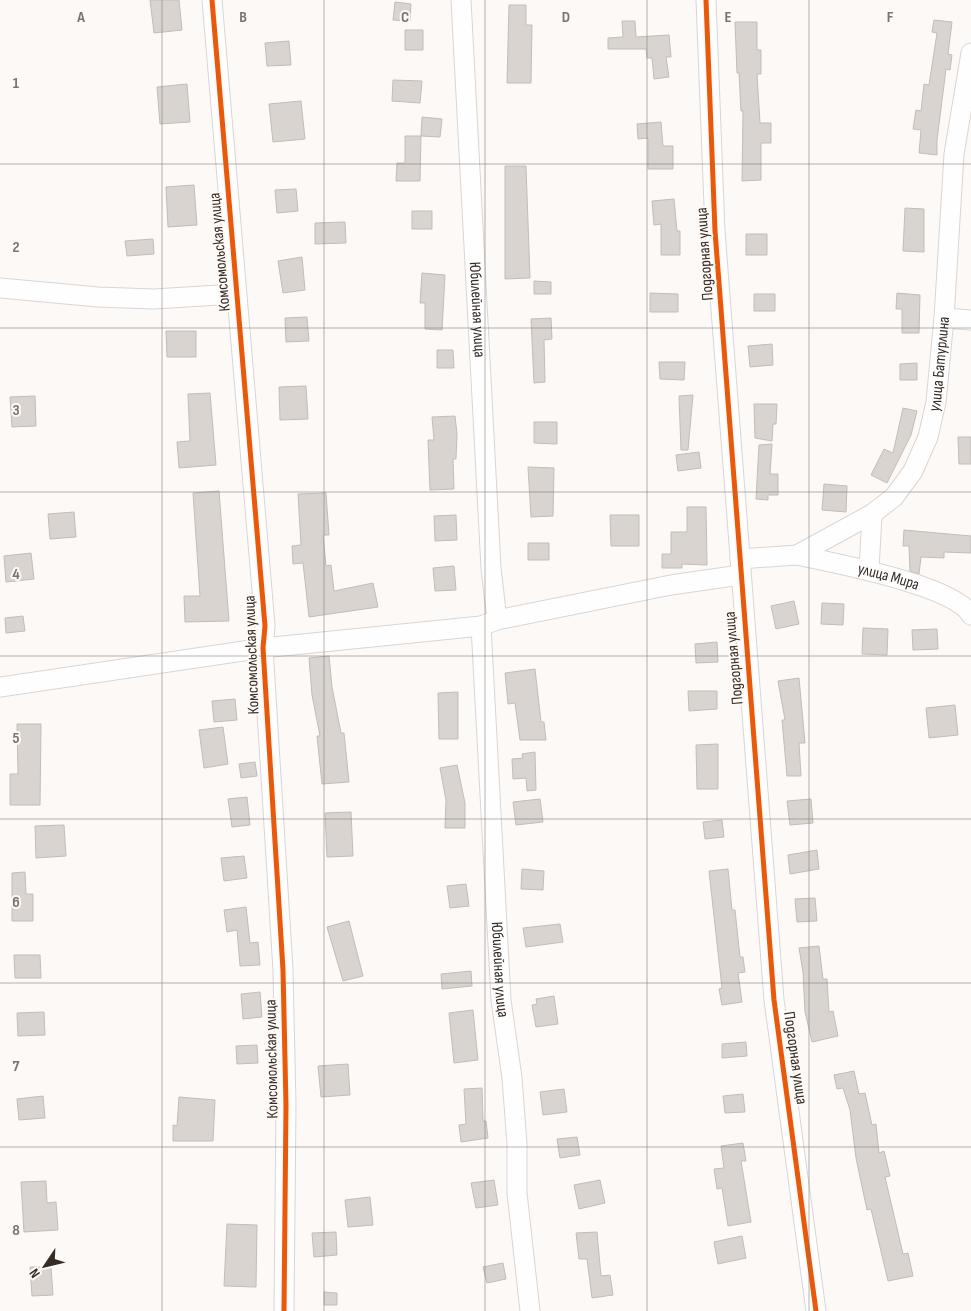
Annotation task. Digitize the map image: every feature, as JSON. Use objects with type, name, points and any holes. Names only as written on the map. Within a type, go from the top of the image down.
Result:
[{"type":"street","name":"Комсомольская улица","points":[[212,0],[265,626],[263,648],[284,970],[286,1105],[284,1311]]},
{"type":"street","name":"Юбилейная улица","points":[[461,0],[491,568],[489,623],[501,1000],[513,1087],[517,1144],[517,1193],[530,1311]]},
{"type":"street","name":"Подгорная улица","points":[[706,0],[715,230],[774,1000],[816,1311]]},
{"type":"street","name":"улица Батурлина","points":[[0,687],[263,648],[489,623],[671,585],[740,567],[797,555],[872,514],[894,497],[913,471],[928,437],[936,402],[944,318],[954,154],[971,53]]},
{"type":"street","points":[[0,288],[98,297],[154,299],[236,294]]},
{"type":"street","points":[[944,318],[971,320]]},
{"type":"street","points":[[869,570],[872,514]]},
{"type":"street","name":"улица Мира","points":[[797,555],[869,570],[929,590],[969,609]]},
{"type":"building","points":[[150,0],[179,0],[182,30],[154,33]]},
{"type":"building","points":[[395,2],[411,4],[410,21],[393,20]]},
{"type":"building","points":[[509,5],[526,5],[526,25],[532,25],[531,83],[507,83]]},
{"type":"building","points":[[934,20],[952,22],[948,54],[952,55],[950,70],[946,69],[937,140],[937,155],[919,153],[921,130],[913,129],[916,110],[921,111],[924,84],[929,85],[937,33],[932,32]]},
{"type":"building","points":[[622,21],[635,21],[636,37],[669,35],[671,57],[666,57],[669,77],[654,79],[652,58],[647,58],[646,49],[608,49],[608,38],[623,37]]},
{"type":"building","points":[[735,22],[757,22],[757,50],[761,50],[761,74],[757,74],[760,123],[771,123],[771,143],[761,143],[761,180],[742,181],[743,111],[741,111],[739,73],[737,73]]},
{"type":"building","points":[[405,30],[423,30],[423,50],[405,50]]},
{"type":"building","points":[[289,41],[291,65],[267,66],[265,43]]},
{"type":"building","points":[[393,80],[422,81],[420,103],[392,101]]},
{"type":"building","points":[[187,84],[190,122],[160,124],[157,87]]},
{"type":"building","points":[[301,101],[305,139],[273,142],[269,104]]},
{"type":"building","points":[[422,117],[442,119],[440,137],[421,136]]},
{"type":"building","points":[[661,122],[663,146],[673,146],[673,169],[648,169],[648,138],[638,139],[637,124]]},
{"type":"building","points":[[405,136],[421,136],[420,181],[396,181],[397,163],[405,163]]},
{"type":"building","points":[[505,166],[526,166],[530,278],[505,279]]},
{"type":"building","points":[[194,185],[197,225],[168,227],[166,187]]},
{"type":"building","points":[[296,189],[298,211],[277,213],[275,190]]},
{"type":"building","points":[[674,199],[677,231],[680,231],[680,255],[661,255],[661,224],[654,225],[652,201]]},
{"type":"building","points":[[905,208],[924,209],[924,252],[903,251]]},
{"type":"building","points":[[412,211],[432,211],[432,229],[412,229]]},
{"type":"building","points":[[345,222],[346,243],[315,244],[315,223]]},
{"type":"building","points":[[746,234],[767,234],[767,255],[746,255]]},
{"type":"building","points":[[153,239],[154,254],[127,256],[125,241]]},
{"type":"building","points":[[302,257],[305,290],[283,293],[278,261]]},
{"type":"building","points":[[422,273],[445,275],[442,330],[425,329],[425,303],[420,303]]},
{"type":"building","points":[[534,281],[551,282],[551,294],[534,294]]},
{"type":"building","points":[[650,293],[678,294],[678,312],[650,312]]},
{"type":"building","points":[[897,293],[920,295],[919,333],[902,333],[902,309],[896,309]]},
{"type":"building","points":[[754,294],[775,294],[775,311],[754,311]]},
{"type":"building","points":[[307,317],[309,341],[286,342],[285,318]]},
{"type":"building","points":[[551,318],[552,339],[544,340],[545,382],[534,383],[531,319]]},
{"type":"building","points":[[166,331],[196,331],[196,357],[167,357]]},
{"type":"building","points":[[772,344],[773,365],[750,367],[748,346]]},
{"type":"building","points":[[437,350],[453,350],[454,368],[437,368]]},
{"type":"building","points":[[659,362],[685,362],[684,380],[660,379]]},
{"type":"building","points":[[917,363],[917,380],[900,380],[900,364]]},
{"type":"building","points":[[306,386],[308,419],[280,420],[279,387]]},
{"type":"building","points":[[210,393],[216,465],[179,468],[177,442],[190,441],[188,394]]},
{"type":"building","points":[[693,395],[688,450],[681,450],[679,396]]},
{"type":"building","points":[[35,396],[36,426],[12,427],[10,397]]},
{"type":"building","points":[[754,404],[777,404],[776,424],[773,424],[772,441],[755,438]]},
{"type":"building","points":[[903,408],[917,411],[911,435],[887,483],[871,475],[884,449],[893,453]]},
{"type":"building","points":[[455,416],[457,434],[456,459],[453,459],[454,489],[430,490],[428,440],[434,440],[432,417]]},
{"type":"building","points":[[534,422],[557,422],[557,444],[534,443]]},
{"type":"building","points":[[958,437],[971,437],[971,464],[959,464]]},
{"type":"building","points":[[772,444],[770,474],[778,474],[778,495],[768,495],[768,500],[756,499],[759,445]]},
{"type":"building","points":[[699,452],[701,468],[678,471],[676,455]]},
{"type":"building","points":[[528,467],[554,468],[553,516],[531,517]]},
{"type":"building","points":[[824,484],[847,486],[846,512],[822,510]]},
{"type":"building","points":[[219,491],[229,621],[185,622],[184,596],[200,596],[193,493]]},
{"type":"building","points":[[326,493],[329,535],[323,535],[326,566],[331,565],[334,591],[373,583],[378,607],[309,617],[303,563],[293,564],[292,546],[301,545],[298,494]]},
{"type":"building","points":[[687,507],[706,507],[707,565],[682,564],[682,568],[662,568],[662,554],[671,554],[671,532],[687,532]]},
{"type":"building","points":[[74,512],[76,537],[50,539],[48,514]]},
{"type":"building","points":[[456,515],[457,540],[435,541],[434,516]]},
{"type":"building","points":[[610,515],[639,515],[639,546],[611,546]]},
{"type":"building","points":[[904,530],[971,536],[971,553],[944,552],[944,558],[921,557],[919,574],[910,571],[909,546],[903,546]]},
{"type":"building","points":[[528,543],[549,543],[549,560],[528,560]]},
{"type":"building","points":[[31,553],[34,579],[6,582],[4,556]]},
{"type":"building","points":[[454,566],[456,590],[435,591],[433,568]]},
{"type":"building","points":[[794,601],[799,624],[776,629],[771,606]]},
{"type":"building","points":[[822,603],[844,604],[843,625],[821,624]]},
{"type":"building","points":[[23,616],[25,631],[6,633],[5,618]]},
{"type":"building","points":[[863,628],[888,629],[887,655],[862,654]]},
{"type":"building","points":[[937,629],[938,649],[913,650],[912,630]]},
{"type":"building","points":[[717,642],[718,662],[696,663],[695,644]]},
{"type":"building","points":[[329,656],[332,687],[341,733],[344,733],[349,782],[322,784],[317,736],[320,736],[312,695],[309,658]]},
{"type":"building","points":[[535,669],[541,722],[544,722],[546,740],[520,740],[515,703],[508,704],[505,673]]},
{"type":"building","points":[[799,678],[805,743],[799,743],[801,776],[787,776],[782,720],[785,720],[778,681]]},
{"type":"building","points":[[688,691],[717,691],[717,709],[689,711]]},
{"type":"building","points":[[458,692],[458,739],[439,739],[438,693]]},
{"type":"building","points":[[235,699],[237,720],[214,722],[212,701]]},
{"type":"building","points":[[955,705],[958,735],[929,738],[926,708]]},
{"type":"building","points":[[17,724],[41,724],[40,805],[10,805],[10,774],[18,774]]},
{"type":"building","points":[[223,727],[228,764],[204,768],[199,730]]},
{"type":"building","points":[[718,744],[718,789],[697,789],[696,745]]},
{"type":"building","points":[[535,752],[536,790],[527,791],[526,778],[513,779],[512,759],[523,758],[522,754]]},
{"type":"building","points":[[255,762],[257,776],[241,778],[239,764]]},
{"type":"building","points":[[457,765],[465,803],[465,828],[445,828],[446,800],[440,768]]},
{"type":"building","points":[[247,797],[250,825],[232,827],[228,799]]},
{"type":"building","points":[[540,799],[543,822],[516,825],[513,802]]},
{"type":"building","points":[[811,799],[813,823],[790,825],[787,801]]},
{"type":"building","points":[[351,812],[353,856],[327,857],[325,813]]},
{"type":"building","points":[[722,820],[724,837],[705,839],[703,822]]},
{"type":"building","points":[[64,825],[66,856],[36,858],[35,826]]},
{"type":"building","points":[[817,850],[819,869],[790,874],[788,855]]},
{"type":"building","points":[[244,856],[247,878],[224,881],[221,858]]},
{"type":"building","points":[[522,869],[544,871],[543,890],[521,889]]},
{"type":"building","points":[[728,869],[732,910],[735,910],[740,957],[743,957],[745,972],[738,973],[742,1002],[722,1005],[719,989],[722,988],[709,871]]},
{"type":"building","points":[[25,872],[26,894],[33,894],[33,921],[12,921],[12,873]]},
{"type":"building","points":[[466,884],[469,906],[450,908],[447,886]]},
{"type":"building","points":[[815,898],[817,921],[797,922],[795,899]]},
{"type":"building","points":[[246,907],[250,943],[258,942],[260,965],[240,966],[237,930],[227,932],[224,910]]},
{"type":"building","points":[[349,921],[363,976],[343,981],[327,927]]},
{"type":"building","points":[[560,924],[563,942],[526,947],[523,928]]},
{"type":"building","points":[[819,946],[823,979],[827,979],[829,1012],[833,1011],[838,1036],[812,1042],[805,1012],[803,972],[799,948]]},
{"type":"building","points":[[14,955],[40,955],[41,978],[15,978]]},
{"type":"building","points":[[471,971],[472,986],[442,989],[441,974]]},
{"type":"building","points":[[260,992],[262,1017],[243,1019],[241,994]]},
{"type":"building","points":[[554,996],[558,1024],[536,1027],[532,1005],[537,1004],[536,999]]},
{"type":"building","points":[[473,1010],[478,1060],[454,1063],[449,1013]]},
{"type":"building","points":[[44,1012],[45,1035],[18,1036],[17,1013]]},
{"type":"building","points":[[746,1042],[747,1056],[722,1058],[722,1044]]},
{"type":"building","points":[[257,1045],[258,1063],[237,1064],[236,1046]]},
{"type":"building","points":[[348,1064],[350,1095],[321,1097],[318,1066]]},
{"type":"building","points":[[854,1071],[859,1094],[865,1093],[872,1125],[876,1124],[879,1153],[884,1151],[890,1176],[885,1177],[903,1254],[908,1253],[913,1276],[888,1281],[871,1209],[867,1210],[856,1158],[850,1110],[843,1088],[837,1089],[834,1075]]},
{"type":"building","points":[[482,1088],[483,1121],[486,1121],[488,1138],[461,1142],[459,1125],[466,1124],[464,1089]]},
{"type":"building","points":[[564,1089],[567,1112],[543,1115],[540,1092]]},
{"type":"building","points":[[743,1094],[745,1112],[725,1113],[723,1096]]},
{"type":"building","points":[[43,1096],[45,1118],[19,1120],[17,1099]]},
{"type":"building","points":[[179,1097],[215,1100],[213,1141],[173,1141],[173,1125],[177,1126]]},
{"type":"building","points":[[577,1137],[580,1155],[560,1158],[557,1139]]},
{"type":"building","points":[[743,1143],[746,1161],[741,1161],[751,1222],[728,1226],[722,1188],[717,1189],[714,1169],[724,1168],[721,1146]]},
{"type":"building","points":[[494,1180],[498,1205],[476,1208],[471,1183]]},
{"type":"building","points":[[600,1180],[605,1203],[579,1209],[574,1185]]},
{"type":"building","points":[[46,1181],[47,1203],[56,1202],[58,1230],[24,1232],[21,1182]]},
{"type":"building","points":[[370,1197],[373,1225],[348,1227],[345,1200]]},
{"type":"building","points":[[227,1224],[257,1225],[256,1287],[224,1286]]},
{"type":"building","points":[[336,1232],[337,1255],[314,1257],[312,1233]]},
{"type":"building","points":[[597,1232],[601,1276],[610,1275],[613,1295],[592,1298],[587,1259],[579,1259],[576,1233]]},
{"type":"building","points":[[742,1236],[746,1258],[718,1264],[714,1242]]},
{"type":"building","points":[[503,1263],[506,1279],[487,1283],[483,1267]]},
{"type":"building","points":[[30,1267],[51,1267],[53,1295],[32,1296]]},
{"type":"building","points":[[324,1292],[337,1293],[337,1305],[324,1305]]},
{"type":"cycle path","points":[[212,0],[265,626],[263,648],[283,970],[286,1105],[284,1311]]},
{"type":"cycle path","points":[[706,0],[715,231],[774,1000],[816,1311]]}]
